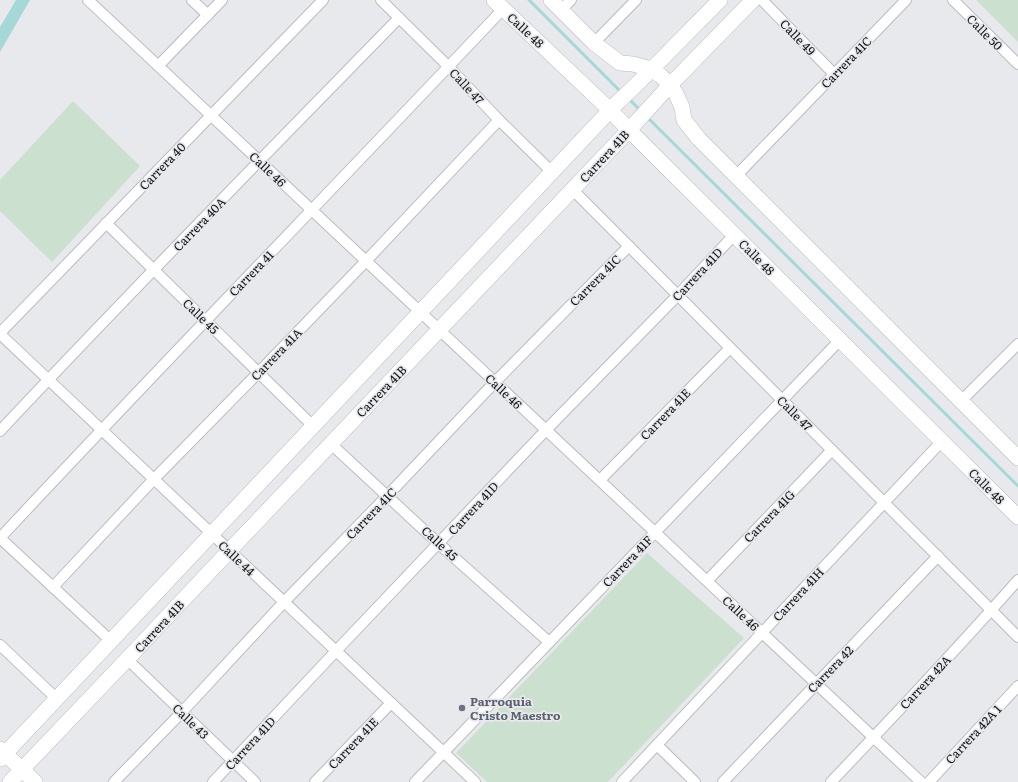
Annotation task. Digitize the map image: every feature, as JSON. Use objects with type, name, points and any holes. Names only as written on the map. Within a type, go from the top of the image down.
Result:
[{"type":"street","name":"Calle 46","points":[[88,0],[921,782]]},
{"type":"street","points":[[192,0],[208,15]]},
{"type":"street","points":[[158,66],[222,0]]},
{"type":"street","name":"Carrera 40","points":[[0,333],[323,0]]},
{"type":"street","name":"Calle 47","points":[[381,0],[552,172]]},
{"type":"street","points":[[594,43],[636,0]]},
{"type":"street","name":"Carrera 41B","points":[[2,754],[111,641],[614,106],[720,0]]},
{"type":"street","name":"Carrera 41B","points":[[10,782],[670,85],[753,0]]},
{"type":"street","name":"Calle 49","points":[[762,0],[834,74]]},
{"type":"street","name":"Carrera 41C","points":[[736,176],[906,0]]},
{"type":"street","name":"Calle 50","points":[[953,0],[1018,64]]},
{"type":"street","points":[[561,3],[594,43],[620,63],[633,64],[651,69],[661,76],[675,92],[682,106],[684,120],[699,139],[1018,458]]},
{"type":"street","name":"Carrera 41","points":[[0,538],[101,429],[448,66],[498,4]]},
{"type":"street","name":"Calle 48","points":[[498,4],[614,106],[734,235],[1018,517]]},
{"type":"street","name":"Carrera 40A","points":[[0,431],[399,18]]},
{"type":"street","name":"Carrera 41A","points":[[53,587],[154,479],[366,261],[499,120]]},
{"type":"street","name":"Calle 47","points":[[572,189],[1018,637]]},
{"type":"street","name":"Calle 45","points":[[106,223],[313,426]]},
{"type":"street","name":"Carrera 41D","points":[[213,782],[546,430],[678,295],[734,235]]},
{"type":"street","name":"Carrera 41C","points":[[114,782],[495,382],[629,246]]},
{"type":"street","name":"Calle 44","points":[[0,333],[475,782]]},
{"type":"street","name":"Carrera 41F","points":[[415,782],[840,340]]},
{"type":"street","points":[[961,401],[1018,344]]},
{"type":"street","name":"Carrera 41E","points":[[600,480],[730,348]]},
{"type":"street","name":"Carrera 41H","points":[[622,782],[942,441]]},
{"type":"street","name":"Calle 45","points":[[331,444],[439,544],[549,642]]},
{"type":"street","name":"Carrera 41G","points":[[707,581],[832,450]]},
{"type":"street","points":[[0,538],[111,641]]},
{"type":"street","name":"Carrera 42","points":[[723,782],[938,556]]},
{"type":"street","name":"Carrera 42A","points":[[830,782],[874,737],[1018,580]]},
{"type":"street","points":[[0,645],[57,698]]},
{"type":"street","name":"Calle 43","points":[[127,660],[255,782]]},
{"type":"street","name":"Carrera 42A 1","points":[[929,782],[1018,686]]},
{"type":"street","name":"Carrera 41E","points":[[315,782],[391,703]]},
{"type":"street","points":[[657,745],[695,782]]},
{"type":"street","points":[[2,754],[35,782]]},
{"type":"green space","points":[[976,0],[1018,0],[1018,42]]},
{"type":"green space","points":[[73,101],[140,166],[52,262],[0,211],[0,180]]},
{"type":"green space","points":[[647,553],[744,638],[608,782],[487,782],[456,753]]},
{"type":"water","points":[[16,0],[30,0],[0,52],[0,27]]},
{"type":"waterway","points":[[529,0],[621,92]]},
{"type":"waterway","points":[[628,98],[641,111]]},
{"type":"waterway","points":[[647,117],[1018,486]]},
{"type":"place","name":"Parroquia Cristo Maestro","points":[[462,708]]}]
